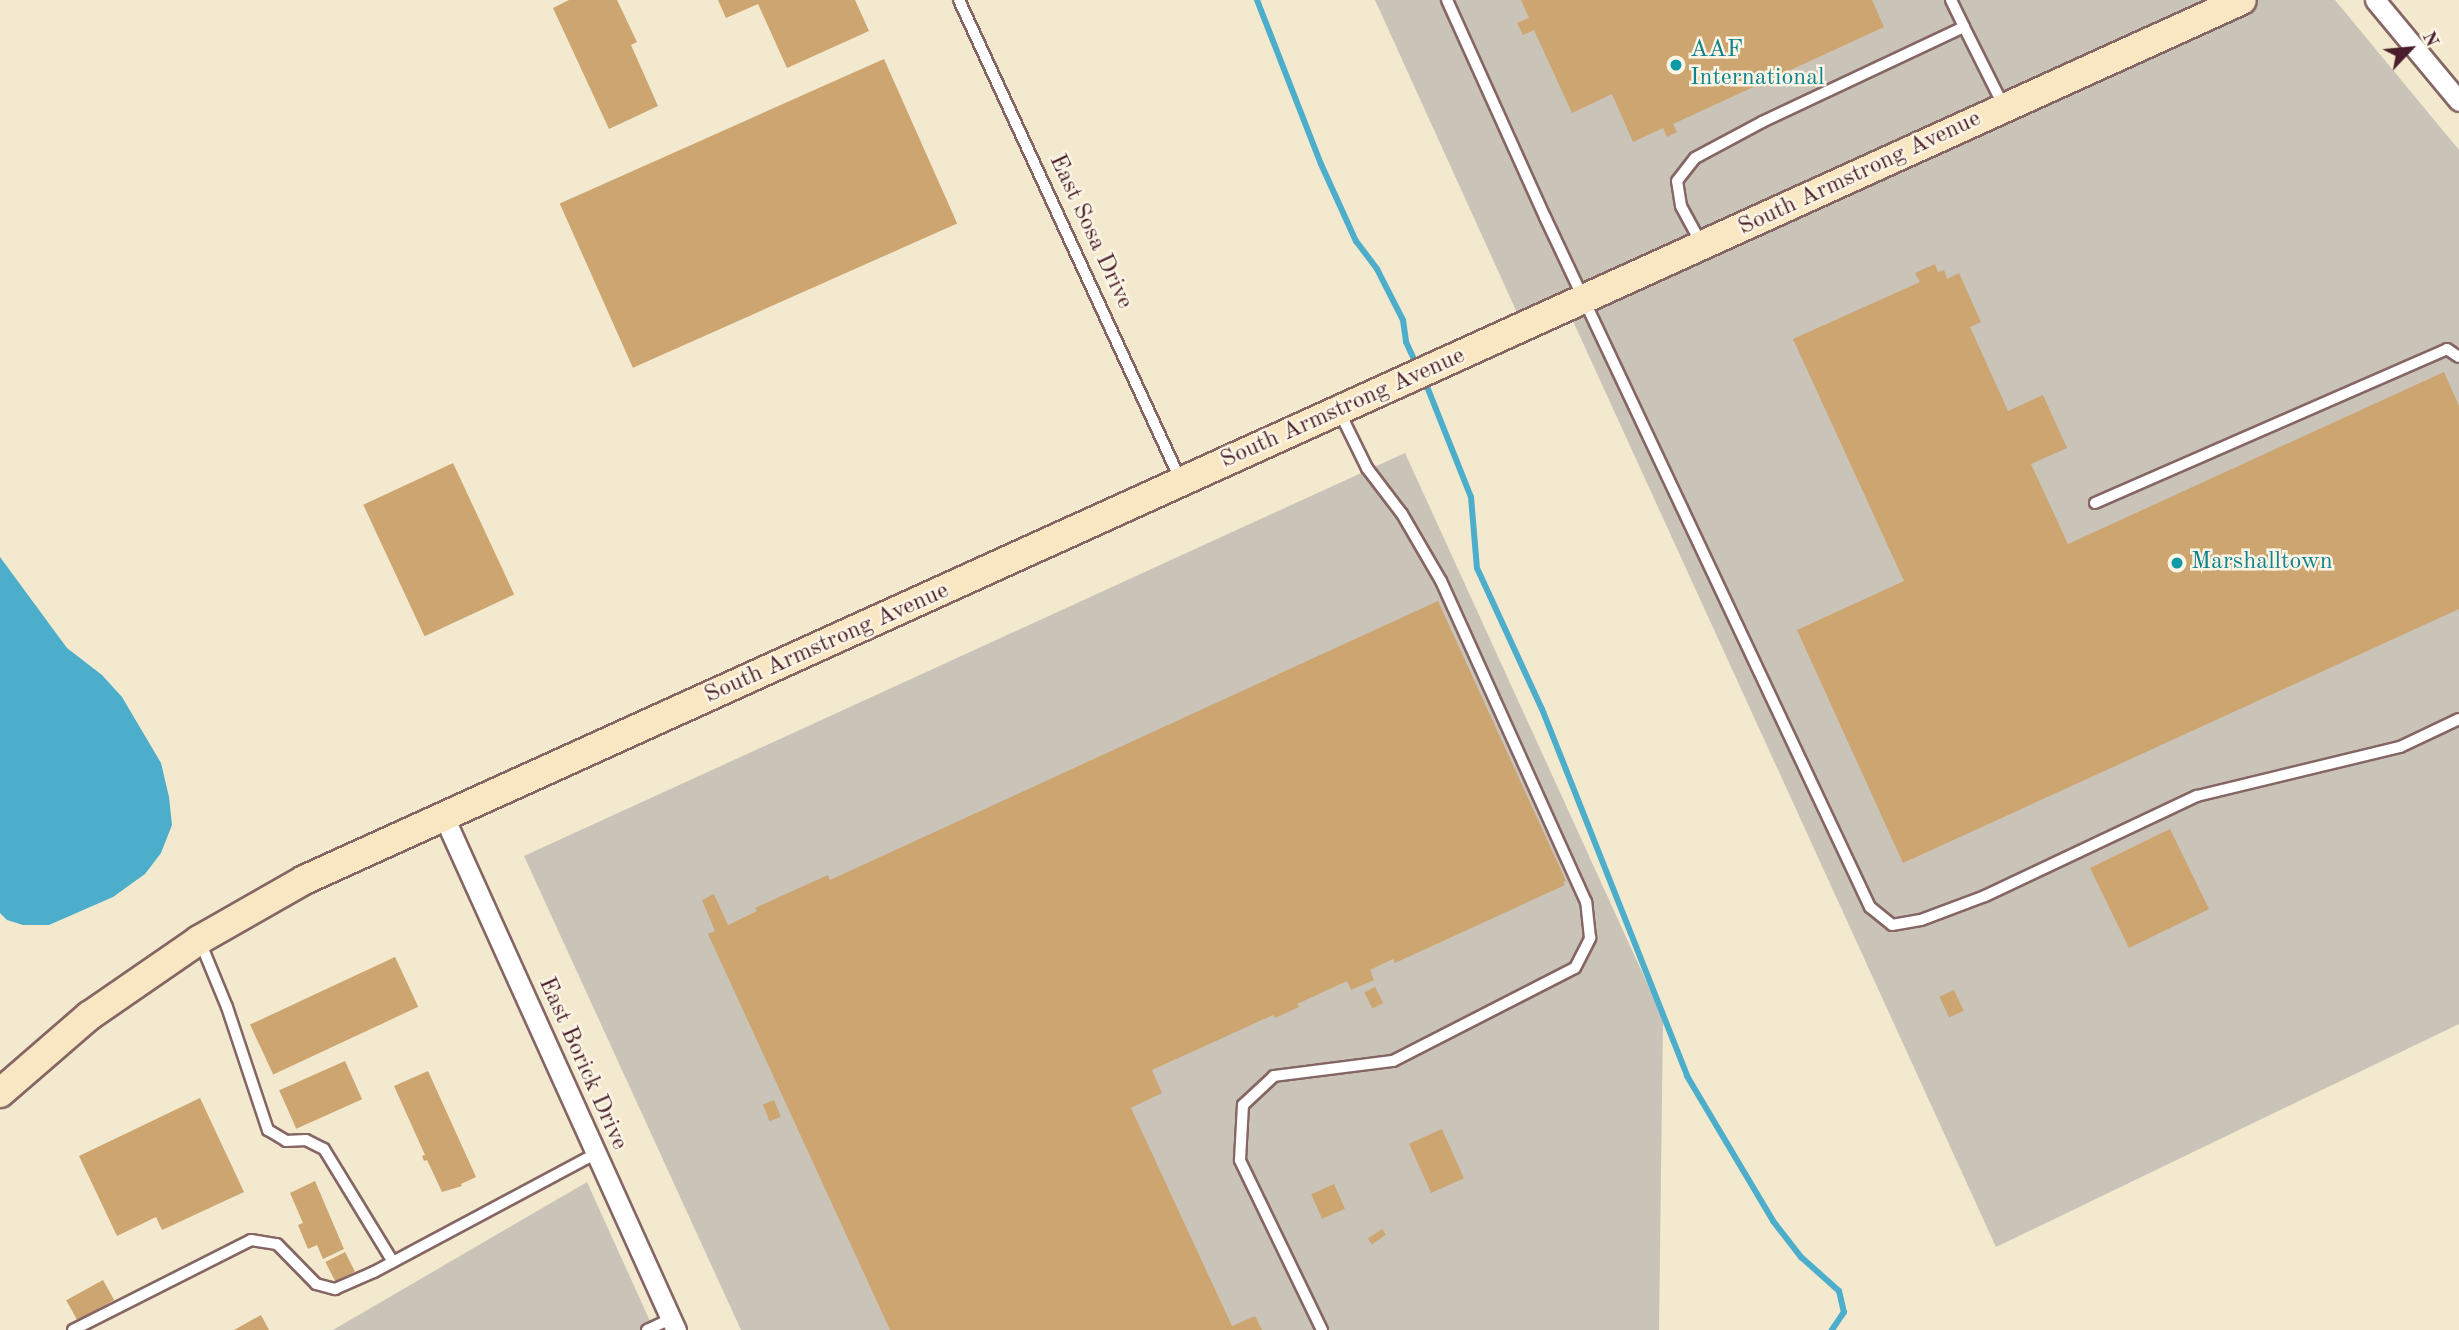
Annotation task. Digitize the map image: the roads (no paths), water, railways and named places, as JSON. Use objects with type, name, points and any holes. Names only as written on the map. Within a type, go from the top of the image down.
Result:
[{"type":"street","name":"South Armstrong Avenue","points":[[0,1093],[89,1016],[199,940],[304,880],[2242,0]]},
{"type":"street","points":[[2375,0],[2459,101]]},
{"type":"street","name":"East Borick Drive","points":[[444,817],[673,1324]]},
{"type":"lane","name":"East Sosa Drive","points":[[960,0],[1182,482]]},
{"type":"lane","points":[[1447,0],[1583,300],[1870,907],[1892,925],[1922,920],[1985,896],[2197,796],[2400,747],[2459,719]]},
{"type":"lane","points":[[1951,0],[2005,108]]},
{"type":"lane","points":[[1703,246],[1681,206],[1677,181],[1695,158],[1762,122],[1964,27]]},
{"type":"lane","points":[[2095,503],[2447,349],[2459,357]]},
{"type":"lane","points":[[1322,1330],[1240,1160],[1243,1105],[1274,1076],[1393,1061],[1575,968],[1590,938],[1586,902],[1441,581],[1402,514],[1367,468],[1339,411]]},
{"type":"lane","points":[[199,940],[227,1007],[268,1130],[286,1141],[306,1140],[324,1149],[393,1262]]},
{"type":"lane","points":[[73,1330],[251,1240],[277,1244],[316,1284],[335,1289],[393,1262],[595,1154]]},
{"type":"lane","points":[[647,1330],[673,1324]]},
{"type":"water","points":[[0,557],[67,648],[102,675],[122,697],[161,763],[169,797],[172,825],[161,853],[145,874],[113,897],[49,925],[23,925],[7,920],[0,913]]},
{"type":"waterway","points":[[1257,0],[1321,164],[1356,241],[1377,269],[1403,320],[1406,342],[1414,359]]},
{"type":"waterway","points":[[1428,389],[1471,497],[1477,568],[1542,709],[1687,1076],[1773,1221],[1801,1257],[1839,1291],[1844,1312],[1832,1330]]},
{"type":"place","name":"AAF International","points":[[1676,65]]},
{"type":"place","name":"Marshalltown","points":[[2177,563]]}]
